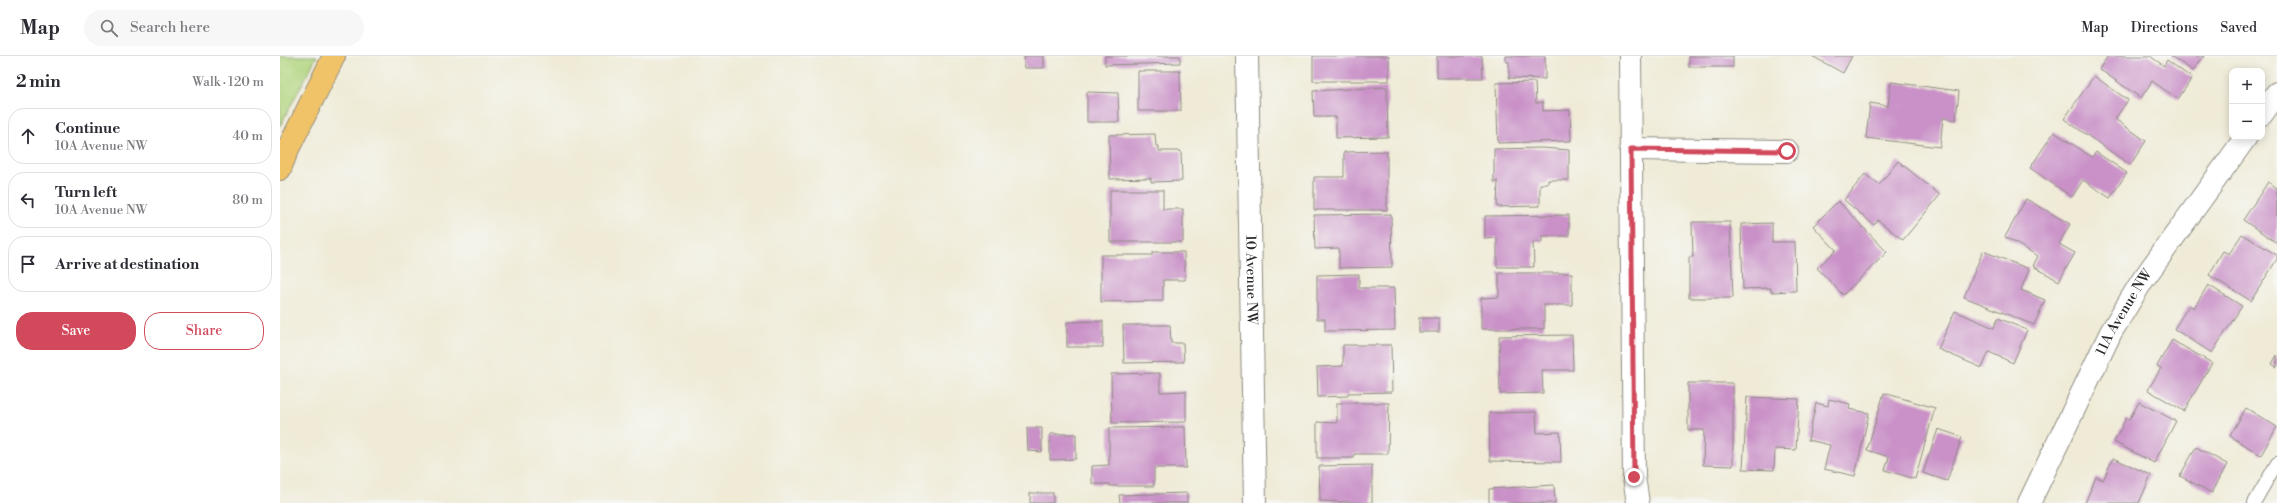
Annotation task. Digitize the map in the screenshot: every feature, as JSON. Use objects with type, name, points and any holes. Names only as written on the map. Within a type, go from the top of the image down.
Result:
[{"type":"highway","points":[[280,169],[287,151],[334,56]]},
{"type":"street","name":"10 Avenue NW","points":[[1247,56],[1255,503]]},
{"type":"street","points":[[1630,56],[1634,477],[1638,503]]},
{"type":"street","points":[[2265,110],[2277,93]]},
{"type":"street","name":"11A Avenue NW","points":[[2029,503],[2111,332],[2142,282],[2244,140]]},
{"type":"street","points":[[1631,149],[1787,151]]},
{"type":"lane","points":[[2254,503],[2277,463]]},
{"type":"green space","points":[[280,56],[317,56],[280,126]]},
{"type":"building","points":[[1024,56],[1044,56],[1044,68],[1025,68]]},
{"type":"building","points":[[1105,56],[1180,56],[1180,63],[1105,65]]},
{"type":"building","points":[[1313,56],[1389,56],[1389,81],[1313,81]]},
{"type":"building","points":[[1437,56],[1482,56],[1483,78],[1437,78]]},
{"type":"building","points":[[1506,56],[1545,56],[1545,79],[1509,78],[1509,62],[1506,62]]},
{"type":"building","points":[[1689,56],[1733,56],[1733,67],[1689,67]]},
{"type":"building","points":[[1812,56],[1852,56],[1843,73]]},
{"type":"building","points":[[2108,56],[2150,56],[2164,66],[2167,60],[2192,78],[2178,99],[2152,81],[2141,98],[2099,69]]},
{"type":"building","points":[[2171,56],[2204,56],[2193,71]]},
{"type":"building","points":[[1138,71],[1180,71],[1181,111],[1138,111]]},
{"type":"building","points":[[2094,76],[2128,100],[2115,119],[2146,141],[2130,165],[2064,119]]},
{"type":"building","points":[[1535,82],[1536,103],[1543,102],[1543,111],[1570,110],[1571,141],[1498,143],[1496,83]]},
{"type":"building","points":[[1891,82],[1959,91],[1956,120],[1943,118],[1940,147],[1866,138],[1870,103],[1888,106]]},
{"type":"building","points":[[1387,87],[1388,137],[1336,138],[1336,117],[1314,117],[1313,91]]},
{"type":"building","points":[[1087,92],[1118,93],[1119,122],[1087,122]]},
{"type":"building","points":[[2054,132],[2092,157],[2096,152],[2127,173],[2110,198],[2083,180],[2072,197],[2030,168]]},
{"type":"building","points":[[1155,134],[1156,146],[1159,146],[1159,151],[1181,151],[1182,181],[1151,182],[1151,178],[1110,179],[1109,135]]},
{"type":"building","points":[[1542,148],[1569,150],[1569,180],[1548,180],[1548,184],[1540,184],[1540,206],[1497,207],[1498,181],[1494,182],[1494,149]]},
{"type":"building","points":[[1387,151],[1387,210],[1314,210],[1314,177],[1344,177],[1344,152]]},
{"type":"building","points":[[1898,161],[1940,195],[1903,240],[1878,220],[1874,225],[1844,200],[1865,174],[1879,185]]},
{"type":"building","points":[[2268,182],[2277,188],[2277,243],[2243,220]]},
{"type":"building","points":[[1110,190],[1163,190],[1163,209],[1183,209],[1183,242],[1110,242]]},
{"type":"building","points":[[2026,199],[2070,224],[2059,244],[2075,253],[2059,281],[2033,266],[2038,256],[2005,237]]},
{"type":"building","points":[[1838,201],[1887,252],[1843,295],[1817,268],[1836,250],[1813,226]]},
{"type":"building","points":[[1391,214],[1392,267],[1339,268],[1339,248],[1315,249],[1314,215]]},
{"type":"building","points":[[1569,215],[1569,236],[1542,236],[1542,242],[1533,242],[1534,267],[1497,267],[1497,238],[1485,239],[1485,216]]},
{"type":"building","points":[[1692,222],[1730,222],[1733,298],[1689,298],[1689,257],[1693,257]]},
{"type":"building","points":[[1772,223],[1772,242],[1795,242],[1796,291],[1771,292],[1771,288],[1743,289],[1741,224]]},
{"type":"building","points":[[2242,234],[2277,255],[2277,259],[2251,301],[2209,275],[2223,251],[2229,254]]},
{"type":"building","points":[[1983,251],[2029,269],[2021,290],[2045,300],[2034,325],[1964,297]]},
{"type":"building","points":[[1153,252],[1184,252],[1185,280],[1163,280],[1163,301],[1101,302],[1101,255],[1152,255]]},
{"type":"building","points":[[1499,273],[1572,273],[1572,305],[1544,305],[1544,329],[1481,329],[1481,298],[1499,297]]},
{"type":"building","points":[[1359,274],[1359,288],[1394,288],[1395,330],[1325,331],[1325,319],[1317,319],[1317,275]]},
{"type":"building","points":[[2208,285],[2242,306],[2212,353],[2174,329],[2189,305],[2194,308]]},
{"type":"building","points":[[1955,311],[1994,328],[1998,318],[2027,330],[2013,363],[1989,352],[1982,368],[1938,349]]},
{"type":"building","points":[[1419,318],[1439,318],[1439,332],[1419,332]]},
{"type":"building","points":[[1103,321],[1103,347],[1067,347],[1067,322]]},
{"type":"building","points":[[1123,325],[1170,325],[1171,343],[1183,343],[1184,362],[1124,363]]},
{"type":"building","points":[[1572,335],[1573,370],[1542,370],[1543,393],[1500,394],[1499,336]]},
{"type":"building","points":[[2172,340],[2212,363],[2184,411],[2148,390],[2161,368],[2157,366]]},
{"type":"building","points":[[1343,345],[1391,345],[1392,392],[1348,393],[1348,396],[1318,397],[1317,367],[1343,366]]},
{"type":"building","points":[[2277,355],[2277,367],[2272,364]]},
{"type":"building","points":[[1160,373],[1160,392],[1186,391],[1186,422],[1112,423],[1111,374]]},
{"type":"building","points":[[1688,383],[1733,383],[1733,466],[1703,465],[1704,430],[1688,430]]},
{"type":"building","points":[[1884,393],[1935,408],[1915,479],[1885,470],[1889,457],[1867,450]]},
{"type":"building","points":[[1747,397],[1799,399],[1796,450],[1775,449],[1774,470],[1743,469]]},
{"type":"building","points":[[1829,399],[1850,404],[1849,409],[1869,413],[1855,476],[1824,469],[1830,445],[1808,440],[1816,403],[1828,406]]},
{"type":"building","points":[[2139,402],[2176,421],[2154,463],[2114,442],[2126,418],[2129,420]]},
{"type":"building","points":[[1337,403],[1389,403],[1388,454],[1354,454],[1354,458],[1317,458],[1317,422],[1337,423]]},
{"type":"building","points":[[2246,408],[2277,427],[2261,455],[2230,436]]},
{"type":"building","points":[[1536,412],[1537,433],[1560,432],[1561,462],[1490,461],[1489,413]]},
{"type":"building","points":[[1185,427],[1186,468],[1154,468],[1154,486],[1110,486],[1110,484],[1092,484],[1092,466],[1109,465],[1109,428]]},
{"type":"building","points":[[1027,428],[1042,428],[1042,452],[1028,451]]},
{"type":"building","points":[[1938,429],[1962,437],[1947,481],[1923,473]]},
{"type":"building","points":[[1050,434],[1076,434],[1076,459],[1050,460]]},
{"type":"building","points":[[2196,447],[2227,464],[2212,493],[2180,476]]},
{"type":"building","points":[[2113,458],[2151,475],[2139,503],[2085,503],[2096,477],[2103,480]]},
{"type":"building","points":[[1372,465],[1372,503],[1320,501],[1319,466]]},
{"type":"building","points":[[1554,485],[1555,503],[1489,503],[1489,489]]},
{"type":"building","points":[[1030,493],[1053,493],[1053,503],[1030,503]]},
{"type":"building","points":[[1187,493],[1187,503],[1120,503],[1119,495]]},
{"type":"route","points":[[1634,477],[1631,149],[1787,151]]}]
